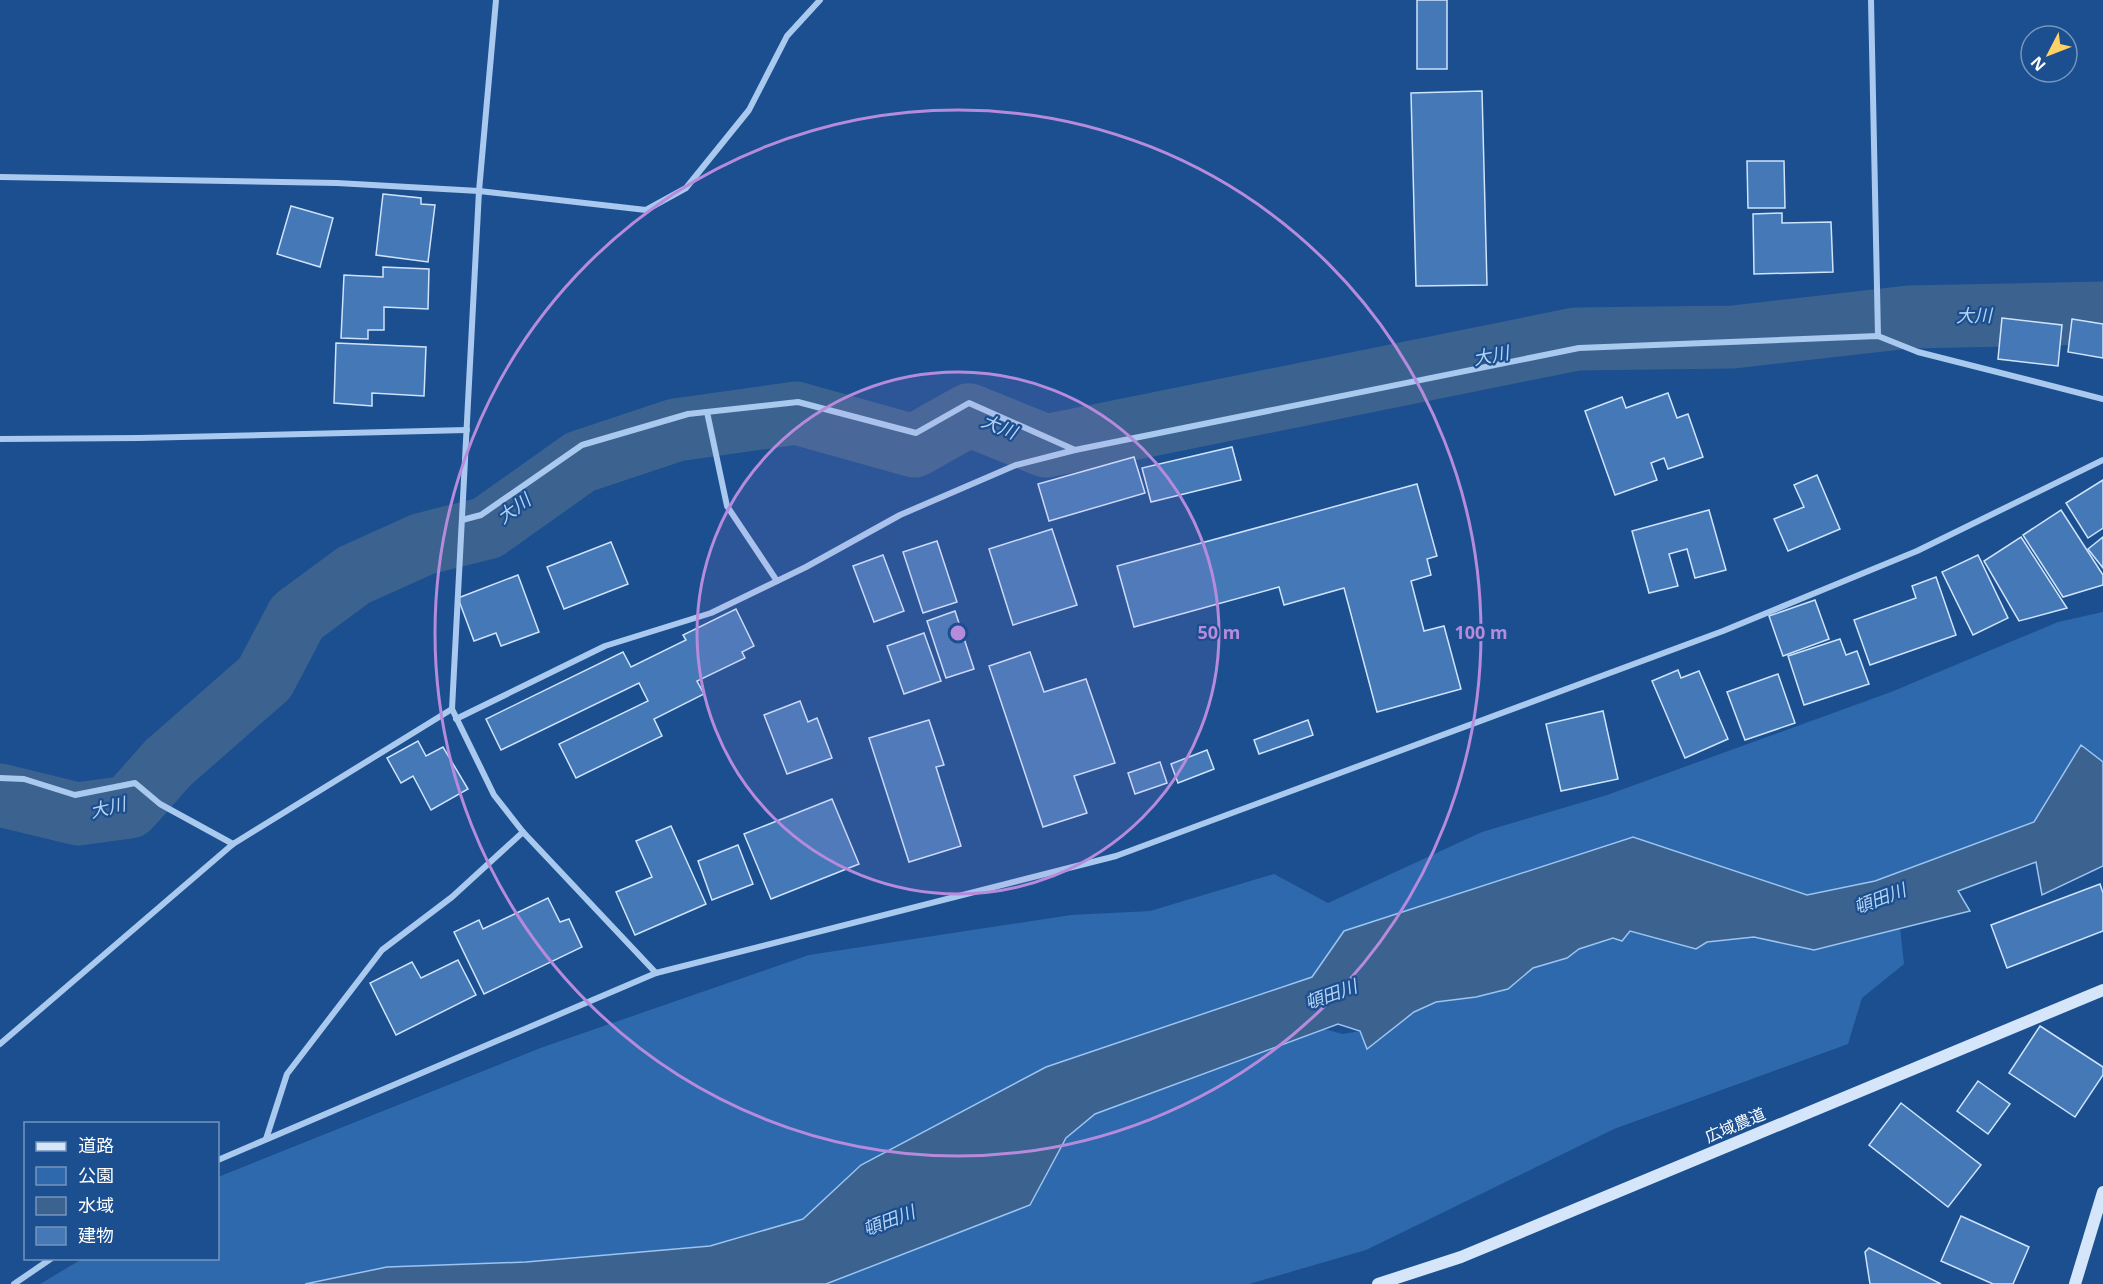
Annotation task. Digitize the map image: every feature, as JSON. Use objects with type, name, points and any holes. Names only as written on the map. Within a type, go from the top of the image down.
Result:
[{"type":"street","points":[[496,0],[479,191],[452,710],[494,795],[523,832],[656,972]]},
{"type":"street","points":[[0,177],[338,183],[479,191],[646,210],[686,188],[749,110],[787,36],[820,0]]},
{"type":"street","points":[[1871,0],[1878,336]]},
{"type":"street","points":[[456,718],[605,646],[711,613],[911,511],[1016,465],[1075,450],[1579,348],[1878,336],[1918,352],[2103,399]]},
{"type":"street","points":[[462,520],[482,514],[582,445],[688,414],[798,402],[916,434],[969,403],[1075,450]]},
{"type":"street","points":[[707,412],[727,506],[777,581]]},
{"type":"street","points":[[0,439],[467,430]]},
{"type":"street","points":[[219,1160],[656,972],[1116,856],[1724,631],[1917,551],[2103,460]]},
{"type":"street","points":[[0,1044],[233,844],[452,710]]},
{"type":"street","points":[[0,778],[24,779],[75,795],[135,783],[160,804],[233,844]]},
{"type":"street","points":[[266,1139],[287,1074],[382,950],[452,897],[523,832]]},
{"type":"street","name":"広域農道","points":[[1378,1284],[1461,1257],[2103,990]]},
{"type":"street","points":[[2075,1284],[2103,1192]]},
{"type":"street","points":[[14,1284],[49,1260]]},
{"type":"green space","points":[[2103,612],[2103,762],[2081,745],[2034,822],[1875,881],[1807,895],[1633,837],[1345,931],[1312,977],[1046,1067],[861,1165],[803,1219],[710,1246],[526,1262],[387,1267],[305,1284],[40,1284],[80,1260],[219,1260],[219,1177],[543,1047],[809,955],[1071,915],[1150,911],[1274,874],[1328,903],[1482,832],[1607,795],[1891,692],[2058,622]]},
{"type":"green space","points":[[1900,928],[1904,964],[1862,998],[1848,1044],[1614,1129],[1366,1250],[1249,1284],[826,1284],[1030,1205],[1066,1138],[1095,1114],[1324,1029],[1343,1034],[1360,1031],[1367,1048],[1414,1012],[1436,1002],[1476,997],[1508,989],[1533,968],[1567,958],[1579,949],[1630,931],[1695,949],[1707,942],[1754,937],[1814,950]]},
{"type":"water","name":"頓田川","points":[[2081,745],[2103,762],[2103,866],[2042,895],[2036,862],[1958,891],[1970,911],[1814,950],[1754,937],[1707,942],[1696,949],[1630,931],[1622,941],[1613,938],[1579,949],[1567,958],[1533,968],[1508,989],[1476,997],[1436,1002],[1414,1012],[1367,1049],[1360,1031],[1338,1024],[1095,1114],[1066,1138],[1030,1205],[826,1284],[305,1284],[387,1267],[526,1262],[710,1246],[803,1219],[861,1165],[1046,1067],[1312,977],[1344,931],[1633,837],[1807,895],[1875,881],[2034,822]]},
{"type":"building","points":[[1417,0],[1447,0],[1447,69],[1417,69]]},
{"type":"building","points":[[1482,91],[1487,285],[1416,286],[1411,93]]},
{"type":"building","points":[[1747,161],[1784,161],[1785,208],[1748,208]]},
{"type":"building","points":[[383,194],[421,198],[421,204],[435,205],[428,262],[376,255]]},
{"type":"building","points":[[291,206],[333,218],[320,267],[277,254]]},
{"type":"building","points":[[1782,213],[1782,223],[1831,222],[1833,272],[1754,274],[1753,214]]},
{"type":"building","points":[[383,267],[429,269],[428,309],[384,307],[384,330],[368,330],[368,339],[341,338],[344,275],[383,277]]},
{"type":"building","points":[[2002,318],[2062,325],[2058,366],[1998,359]]},
{"type":"building","points":[[2072,319],[2103,324],[2103,358],[2068,352]]},
{"type":"building","points":[[336,343],[426,347],[424,396],[372,393],[372,406],[334,403]]},
{"type":"building","points":[[1668,393],[1677,418],[1688,414],[1703,457],[1668,469],[1664,458],[1651,463],[1657,480],[1615,495],[1585,411],[1622,397],[1626,408]]},
{"type":"building","points":[[1232,447],[1241,480],[1151,502],[1142,468]]},
{"type":"building","points":[[1134,457],[1145,493],[1049,521],[1038,484]]},
{"type":"building","points":[[1817,475],[1840,529],[1788,551],[1774,519],[1804,507],[1794,485]]},
{"type":"building","points":[[2103,480],[2103,528],[2088,538],[2066,503]]},
{"type":"building","points":[[1417,484],[1437,556],[1427,559],[1431,575],[1411,581],[1424,631],[1444,626],[1461,689],[1377,712],[1344,588],[1284,605],[1279,587],[1134,627],[1117,566]]},
{"type":"building","points":[[1709,510],[1726,570],[1695,578],[1687,549],[1669,554],[1678,586],[1649,593],[1632,531]]},
{"type":"building","points":[[2061,510],[2103,575],[2103,585],[2063,597],[2023,535]]},
{"type":"building","points":[[1052,529],[1077,605],[1013,625],[989,549]]},
{"type":"building","points":[[2021,537],[2067,608],[2019,621],[1984,561]]},
{"type":"building","points":[[2103,537],[2103,568],[2088,549]]},
{"type":"building","points":[[937,541],[957,602],[923,613],[903,552]]},
{"type":"building","points":[[611,542],[628,584],[564,609],[547,567]]},
{"type":"building","points":[[883,555],[904,611],[874,622],[853,566]]},
{"type":"building","points":[[1978,555],[2008,618],[1973,635],[1942,572]]},
{"type":"building","points":[[518,575],[539,632],[501,646],[496,633],[474,641],[458,598]]},
{"type":"building","points":[[1936,577],[1956,635],[1870,665],[1854,620],[1916,598],[1912,586]]},
{"type":"building","points":[[1815,600],[1829,639],[1783,656],[1769,616]]},
{"type":"building","points":[[736,609],[754,646],[742,652],[745,658],[697,681],[704,694],[654,719],[662,736],[576,778],[559,744],[648,701],[639,683],[501,750],[486,719],[623,652],[631,667],[686,640],[683,635]]},
{"type":"building","points":[[955,611],[974,669],[946,678],[927,621]]},
{"type":"building","points":[[924,633],[941,681],[904,694],[887,646]]},
{"type":"building","points":[[1840,639],[1846,655],[1857,651],[1869,684],[1804,705],[1788,656]]},
{"type":"building","points":[[1030,652],[1044,692],[1086,679],[1115,763],[1074,776],[1087,813],[1043,827],[989,666]]},
{"type":"building","points":[[1678,670],[1681,678],[1699,671],[1728,739],[1685,758],[1652,681]]},
{"type":"building","points":[[1778,674],[1795,723],[1745,740],[1727,692]]},
{"type":"building","points":[[800,701],[808,722],[817,718],[832,758],[787,774],[764,715]]},
{"type":"building","points":[[1603,711],[1618,779],[1561,791],[1546,724]]},
{"type":"building","points":[[929,720],[944,765],[936,767],[961,846],[909,862],[869,738]]},
{"type":"building","points":[[1308,720],[1313,735],[1259,754],[1254,740]]},
{"type":"building","points":[[418,741],[426,756],[443,747],[468,789],[431,810],[413,776],[401,783],[387,758]]},
{"type":"building","points":[[1207,750],[1214,769],[1178,783],[1171,764]]},
{"type":"building","points":[[1160,762],[1167,783],[1135,794],[1128,773]]},
{"type":"building","points":[[832,799],[859,864],[771,899],[744,834]]},
{"type":"building","points":[[671,826],[706,904],[635,935],[616,892],[652,877],[636,841]]},
{"type":"building","points":[[738,845],[753,884],[712,900],[698,861]]},
{"type":"building","points":[[2100,884],[2103,893],[2103,931],[2007,968],[1991,925]]},
{"type":"building","points":[[548,898],[560,922],[569,919],[582,947],[484,994],[454,932],[479,920],[483,929]]},
{"type":"building","points":[[458,960],[476,995],[396,1035],[370,983],[412,962],[421,978]]},
{"type":"building","points":[[2040,1026],[2103,1067],[2103,1075],[2075,1117],[2009,1073]]},
{"type":"building","points":[[1978,1081],[2010,1104],[1988,1134],[1957,1111]]},
{"type":"building","points":[[1901,1103],[1981,1165],[1948,1207],[1869,1145]]},
{"type":"building","points":[[1961,1216],[2029,1247],[2013,1284],[1993,1284],[1941,1261]]},
{"type":"building","points":[[1869,1248],[1941,1284],[1870,1284],[1865,1252]]},
{"type":"waterway","name":"大川","points":[[0,795],[78,814],[129,807],[168,763],[265,678],[297,617],[354,575],[423,544],[487,528],[580,462],[676,430],[796,413],[914,446],[969,415],[1046,446],[1576,339],[1733,337],[1909,317],[2103,313]]}]
